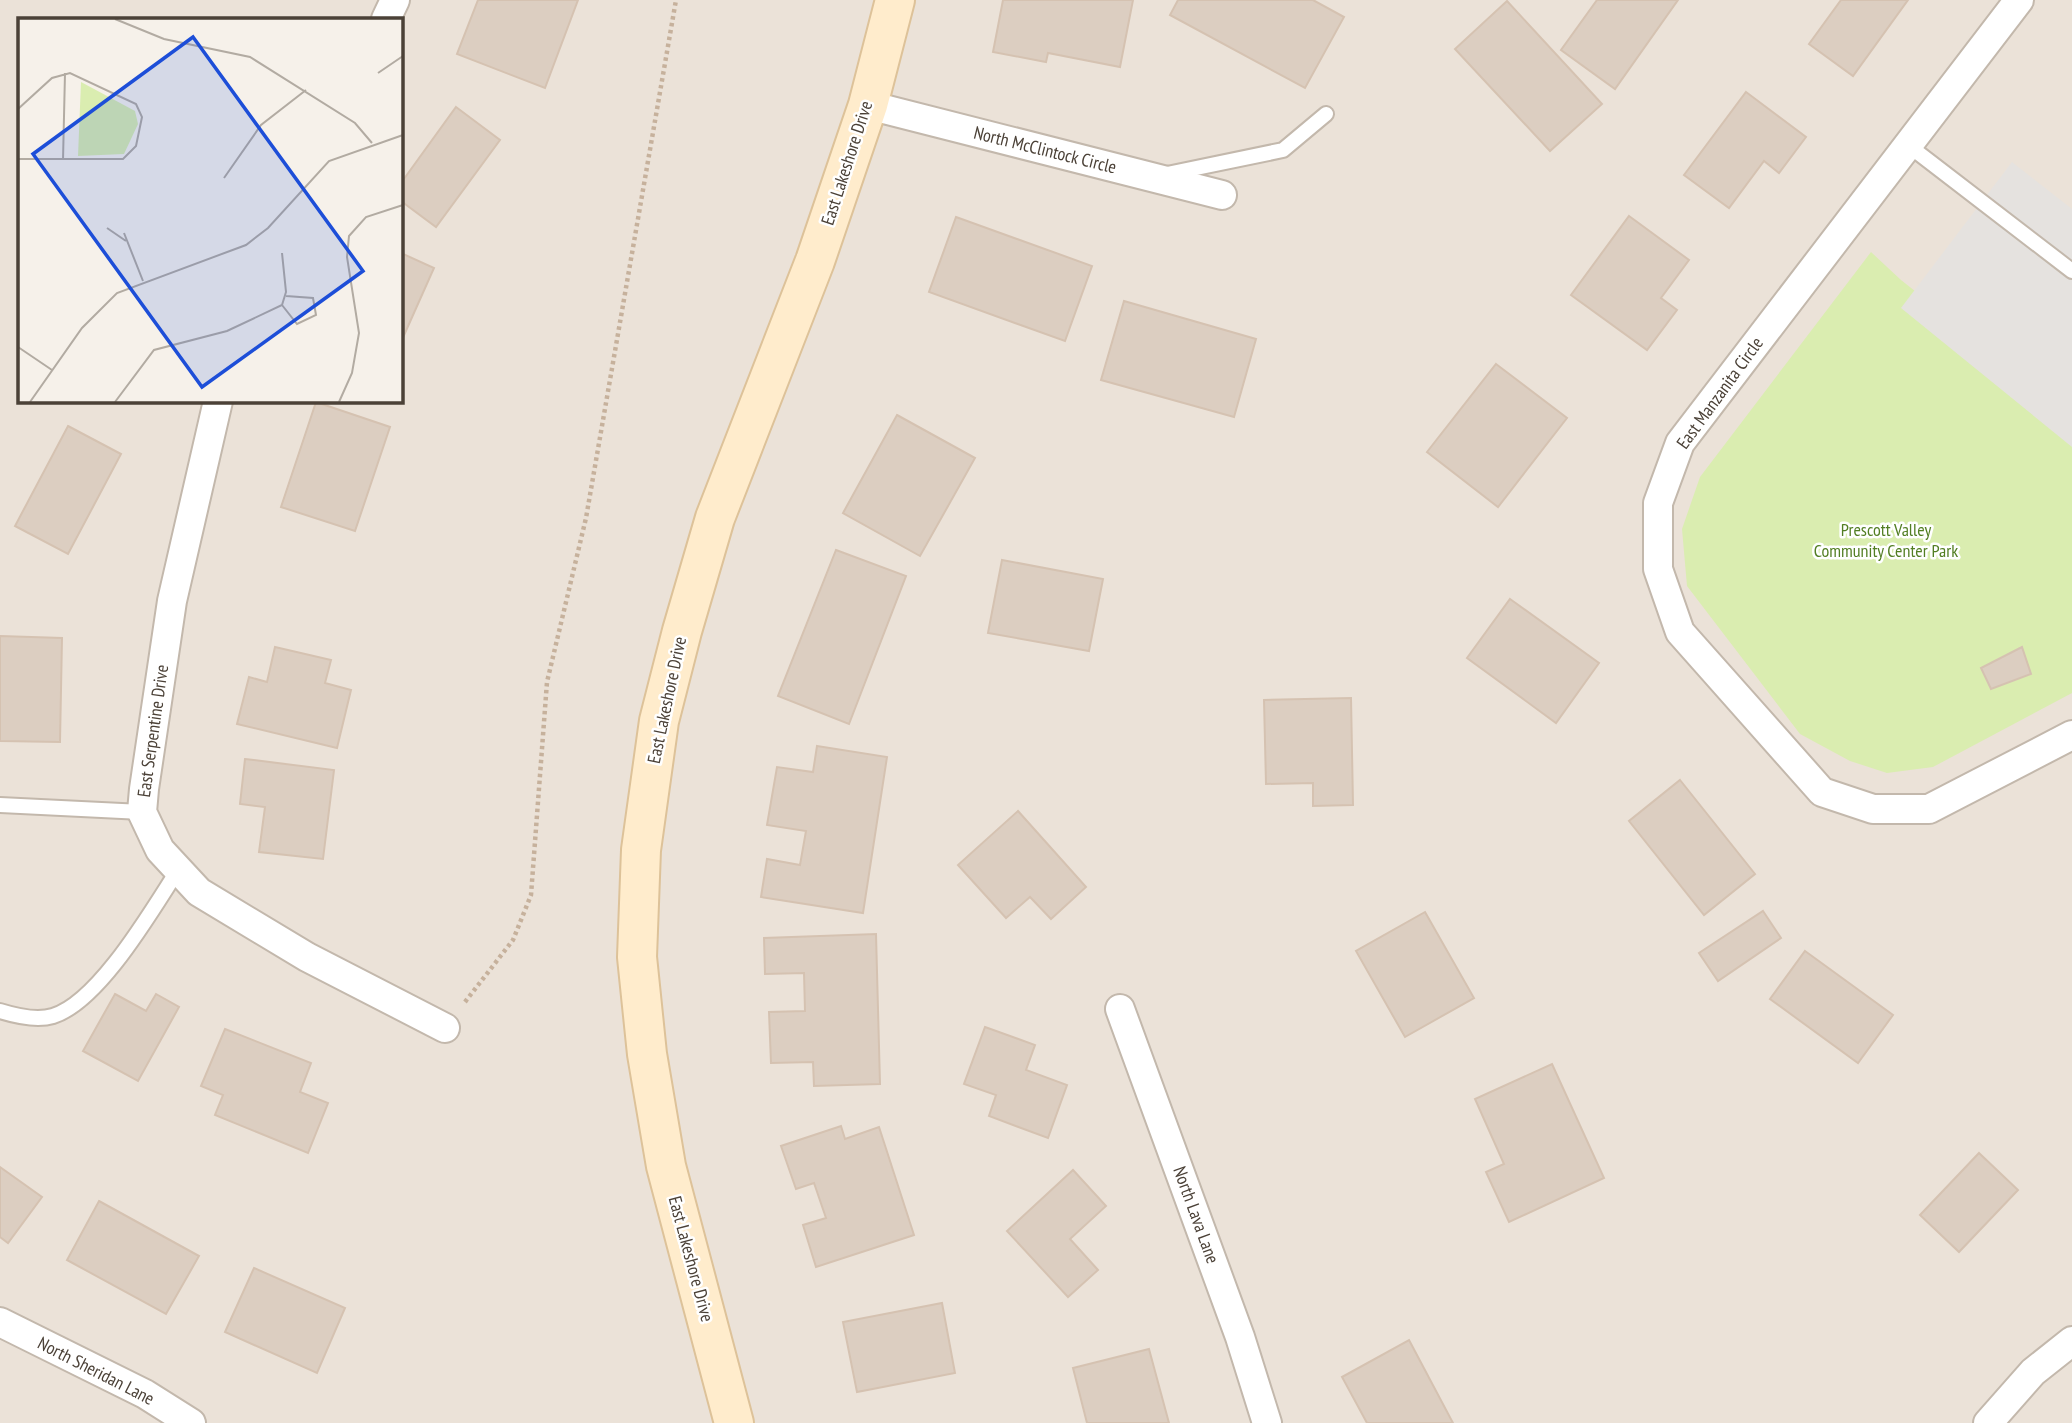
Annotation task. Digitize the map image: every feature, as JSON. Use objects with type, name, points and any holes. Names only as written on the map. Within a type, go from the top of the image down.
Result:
[{"type":"main road","name":"East Lakeshore Drive","points":[[734,1423],[666,1166],[647,1054],[637,957],[641,850],[659,721],[715,518],[815,261],[868,105],[895,0]]},
{"type":"street","points":[[386,18],[395,0]]},
{"type":"street","name":"East Manzanita Circle","points":[[2019,0],[1680,443],[1658,503],[1658,569],[1680,632],[1822,792],[1873,809],[1929,809],[2072,735]]},
{"type":"street","name":"North McClintock Circle","points":[[868,105],[1222,195]]},
{"type":"street","name":"East Serpentine Drive","points":[[218,402],[172,601],[142,812],[160,850],[200,892],[307,957],[444,1028]]},
{"type":"street","name":"North Lava Lane","points":[[1120,1009],[1240,1337],[1267,1423]]},
{"type":"street","name":"North Sheridan Lane","points":[[0,1322],[145,1394],[191,1423]]},
{"type":"street","points":[[1988,1423],[2033,1373],[2072,1341]]},
{"type":"lane","points":[[1152,177],[1283,150],[1326,114]]},
{"type":"lane","points":[[1908,145],[2072,271]]},
{"type":"lane","points":[[0,805],[142,812]]},
{"type":"lane","points":[[0,1010],[12,1015],[51,1017],[76,1003],[110,968],[178,870]]},
{"type":"path","points":[[444,1028],[513,940],[531,895],[547,682],[586,518],[676,0]]},
{"type":"shaded area","points":[[0,0],[2072,0],[2072,1423],[0,1423]]},
{"type":"shaded area","points":[[2012,162],[2072,209],[2072,447],[1901,308]]},
{"type":"green space","name":"Prescott Valley Community Center Park","points":[[1871,252],[1901,280],[2072,415],[2072,693],[1933,767],[1887,773],[1850,761],[1800,734],[1687,586],[1682,529],[1700,477]]},
{"type":"building","points":[[478,0],[578,0],[545,88],[457,54]]},
{"type":"building","points":[[1003,0],[1133,0],[1120,67],[1048,53],[1046,62],[993,52]]},
{"type":"building","points":[[1178,0],[1313,0],[1344,17],[1305,88],[1170,15]]},
{"type":"building","points":[[1597,0],[1678,0],[1615,89],[1561,50]]},
{"type":"building","points":[[1841,0],[1908,0],[1853,76],[1809,44]]},
{"type":"building","points":[[1507,1],[1602,104],[1550,151],[1455,49]]},
{"type":"building","points":[[1746,92],[1806,137],[1779,173],[1764,161],[1729,208],[1684,175]]},
{"type":"building","points":[[456,107],[500,140],[436,227],[402,202],[402,182]]},
{"type":"building","points":[[1629,216],[1689,260],[1661,298],[1677,310],[1647,350],[1571,295]]},
{"type":"building","points":[[956,217],[1092,266],[1065,341],[929,292]]},
{"type":"building","points":[[402,253],[434,268],[402,340]]},
{"type":"building","points":[[1124,301],[1256,339],[1234,417],[1101,380]]},
{"type":"building","points":[[1496,364],[1567,418],[1498,507],[1427,452]]},
{"type":"building","points":[[316,402],[390,427],[355,531],[281,507]]},
{"type":"building","points":[[897,415],[975,458],[920,556],[843,513]]},
{"type":"building","points":[[68,426],[121,454],[68,554],[15,526]]},
{"type":"building","points":[[836,550],[906,576],[849,724],[778,696]]},
{"type":"building","points":[[1002,560],[1103,579],[1089,651],[988,633]]},
{"type":"building","points":[[1510,599],[1599,663],[1556,723],[1467,658]]},
{"type":"building","points":[[0,636],[62,638],[60,742],[0,741]]},
{"type":"building","points":[[275,647],[331,660],[325,683],[351,690],[337,748],[237,724],[249,677],[267,682]]},
{"type":"building","points":[[2022,647],[2031,674],[1991,689],[1981,668]]},
{"type":"building","points":[[1351,698],[1353,805],[1313,806],[1313,783],[1266,784],[1264,700]]},
{"type":"building","points":[[817,746],[887,757],[863,913],[761,897],[767,859],[800,865],[806,831],[767,825],[777,767],[813,772]]},
{"type":"building","points":[[245,759],[334,770],[323,859],[259,852],[265,807],[240,804]]},
{"type":"building","points":[[1680,780],[1755,874],[1704,915],[1629,821]]},
{"type":"building","points":[[1018,811],[1086,887],[1051,919],[1030,897],[1006,918],[958,865]]},
{"type":"building","points":[[1763,911],[1781,938],[1718,981],[1699,953]]},
{"type":"building","points":[[1425,912],[1474,998],[1405,1037],[1356,951]]},
{"type":"building","points":[[876,934],[880,1084],[814,1086],[813,1062],[771,1063],[769,1012],[805,1011],[804,973],[765,974],[764,938]]},
{"type":"building","points":[[1805,951],[1893,1015],[1858,1063],[1770,999]]},
{"type":"building","points":[[115,994],[146,1011],[156,994],[179,1007],[138,1081],[83,1051]]},
{"type":"building","points":[[985,1027],[1035,1045],[1026,1070],[1067,1085],[1048,1138],[989,1116],[996,1095],[964,1084]]},
{"type":"building","points":[[225,1029],[311,1063],[300,1092],[328,1103],[308,1153],[215,1115],[223,1095],[201,1086]]},
{"type":"building","points":[[1552,1064],[1604,1178],[1509,1222],[1486,1172],[1504,1164],[1475,1099]]},
{"type":"building","points":[[841,1126],[845,1139],[879,1127],[914,1235],[816,1267],[803,1225],[826,1218],[814,1183],[796,1189],[781,1146]]},
{"type":"building","points":[[1979,1153],[2018,1190],[1959,1252],[1920,1215]]},
{"type":"building","points":[[0,1167],[42,1197],[8,1243],[0,1237]]},
{"type":"building","points":[[1073,1170],[1106,1206],[1070,1239],[1098,1270],[1068,1297],[1007,1231]]},
{"type":"building","points":[[99,1201],[199,1256],[166,1314],[67,1260]]},
{"type":"building","points":[[254,1268],[345,1308],[317,1373],[225,1332]]},
{"type":"building","points":[[942,1303],[955,1373],[857,1392],[843,1322]]},
{"type":"building","points":[[1409,1340],[1453,1423],[1367,1423],[1342,1377]]},
{"type":"building","points":[[1149,1349],[1169,1423],[1087,1423],[1073,1368]]}]
